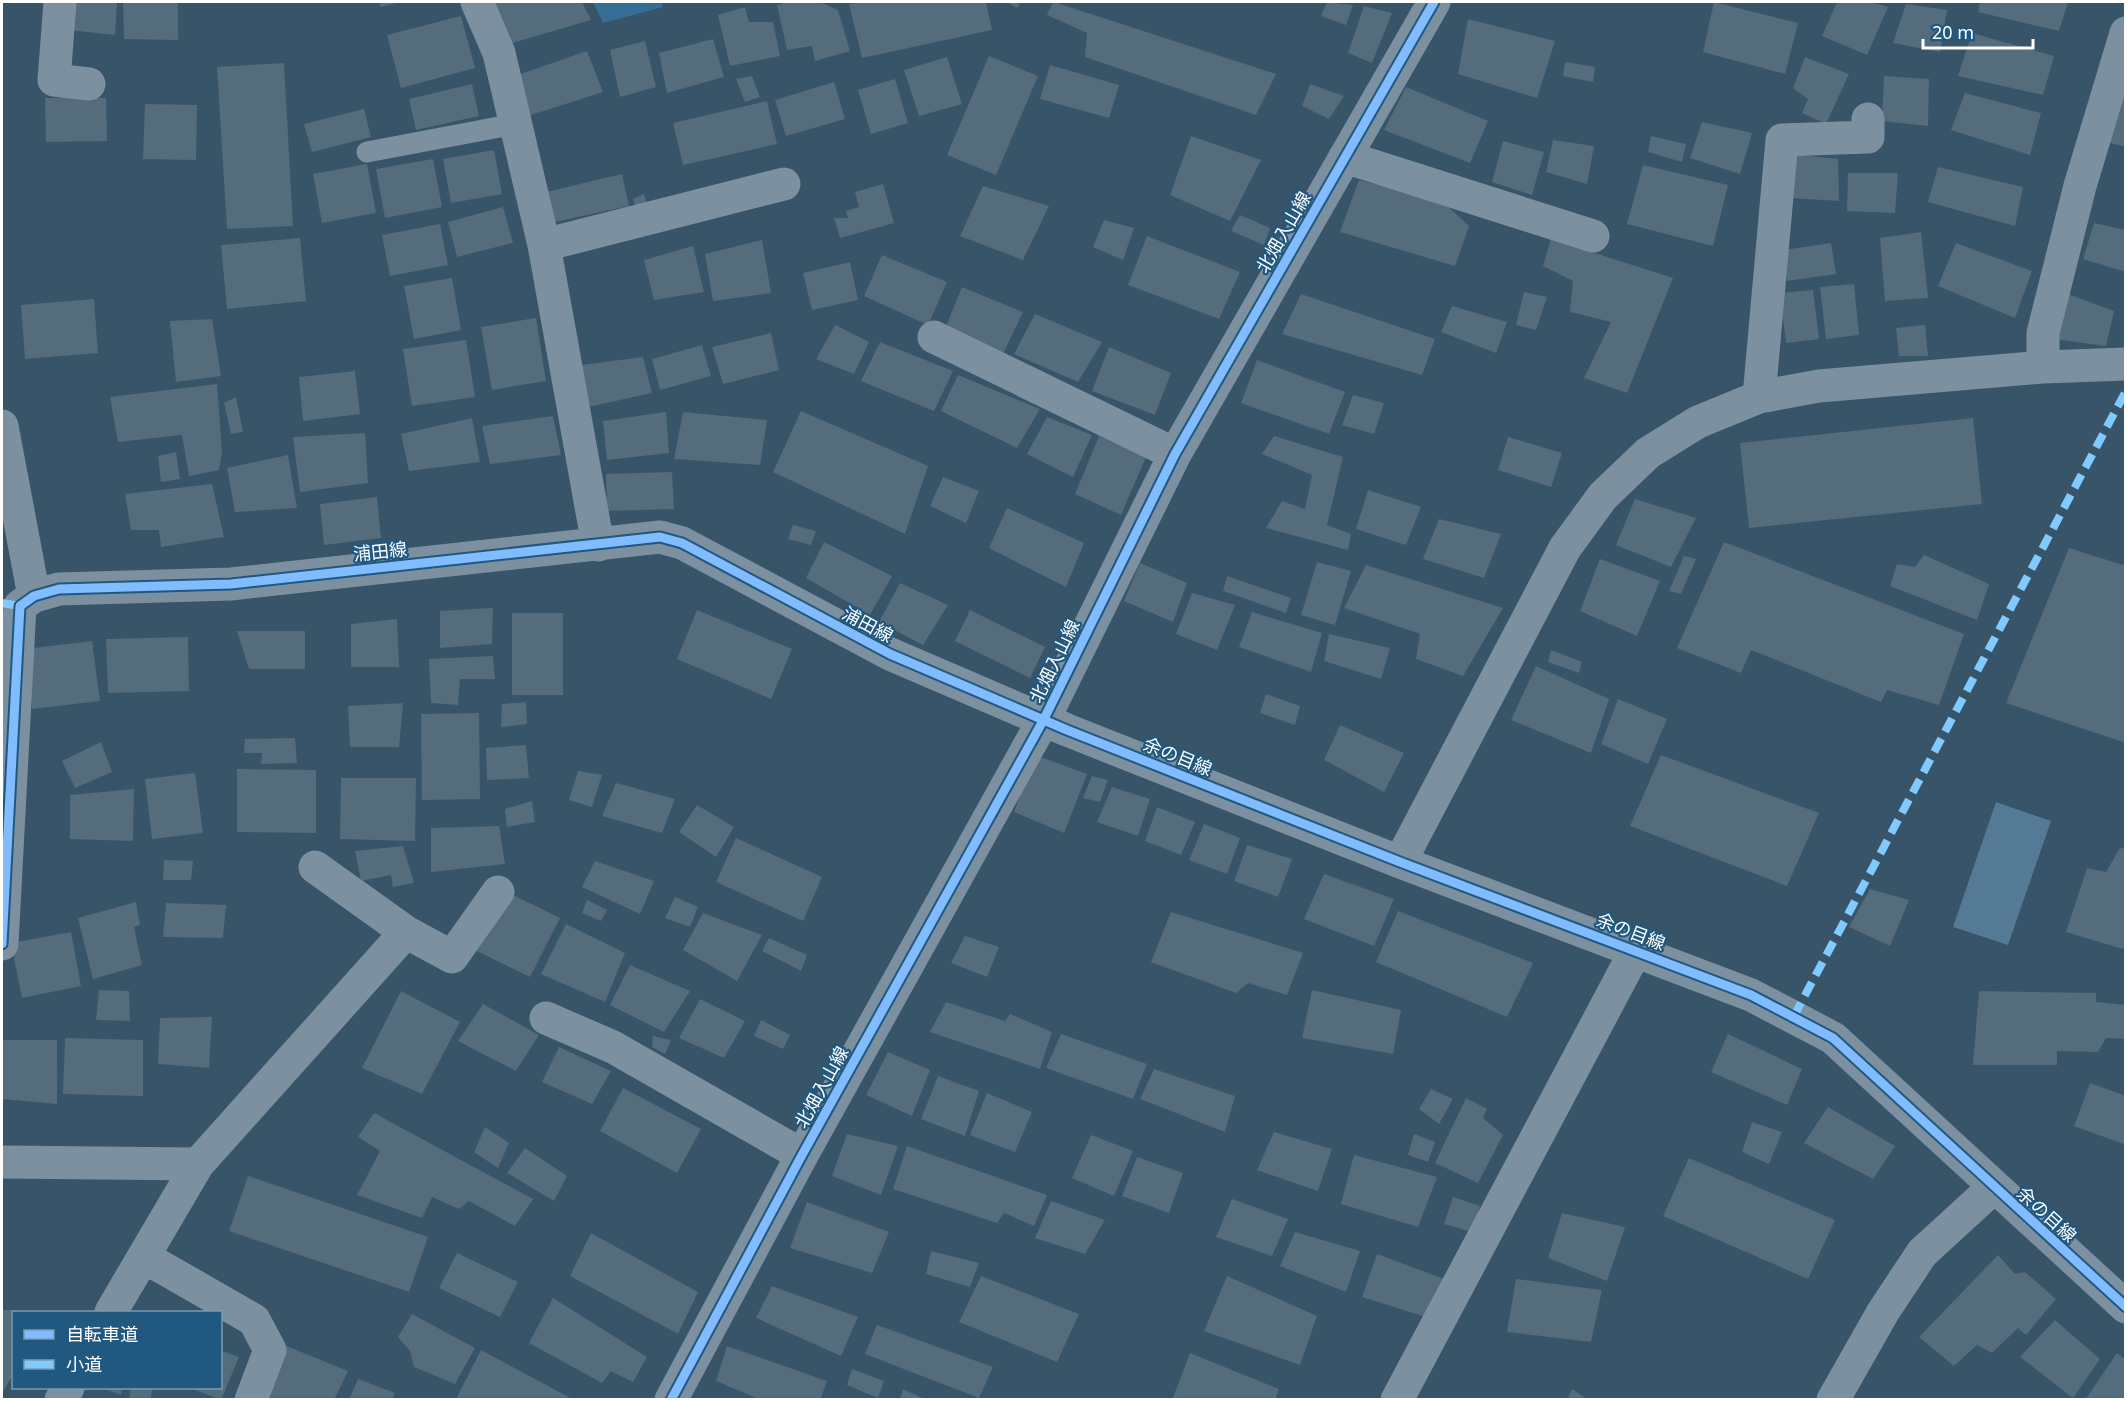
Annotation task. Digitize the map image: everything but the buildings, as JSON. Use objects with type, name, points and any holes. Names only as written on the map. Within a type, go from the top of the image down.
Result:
[{"type":"street","points":[[60,2],[54,80],[90,84]]},
{"type":"street","points":[[477,2],[499,53],[544,245],[598,545]]},
{"type":"street","name":"北畑入山線","points":[[671,1400],[802,1155],[1044,719],[1175,454],[1434,2]]},
{"type":"street","points":[[2043,367],[2043,333],[2080,186],[2126,33]]},
{"type":"street","points":[[1759,396],[1782,140],[1868,137],[1868,119]]},
{"type":"street","points":[[1345,157],[1593,236]]},
{"type":"street","points":[[544,245],[784,184]]},
{"type":"street","points":[[934,337],[1175,454]]},
{"type":"street","points":[[1400,862],[1566,548],[1602,496],[1648,453],[1698,422],[1759,396],[1819,386],[2043,367],[2126,364]]},
{"type":"street","points":[[2,426],[34,596],[20,606],[6,785],[2,944]]},
{"type":"street","name":"浦田線","points":[[34,596],[59,589],[231,584],[660,537],[682,543],[890,654],[1044,719]]},
{"type":"street","name":"余の目線","points":[[1044,719],[1400,862],[1751,995],[1833,1038],[1993,1188],[2126,1307]]},
{"type":"street","points":[[315,867],[406,932],[452,957],[498,892]]},
{"type":"street","points":[[112,1311],[198,1164],[406,932]]},
{"type":"street","points":[[1397,1400],[1636,950]]},
{"type":"street","points":[[546,1018],[613,1047],[802,1155]]},
{"type":"street","points":[[2,1162],[198,1164]]},
{"type":"street","points":[[1833,1400],[1883,1312],[1922,1253],[1993,1188]]},
{"type":"street","points":[[144,1257],[254,1320],[270,1350],[251,1400]]},
{"type":"lane","points":[[367,152],[515,124]]},
{"type":"shaded area","points":[[593,2],[662,2],[663,7],[603,23]]},
{"type":"shaded area","points":[[1996,802],[2051,821],[2008,945],[1953,927]]},
{"type":"marked path","points":[[1794,1016],[2126,391]]},
{"type":"marked path","points":[[2,603],[20,606]]},
{"type":"cycle path","points":[[671,1400],[802,1155],[1044,719],[1175,454],[1434,2]]},
{"type":"cycle path","points":[[2,944],[20,606],[34,596],[59,589],[231,584],[660,537],[682,543],[890,654],[1067,730],[1400,862],[1751,995],[1833,1038],[2126,1307]]}]
